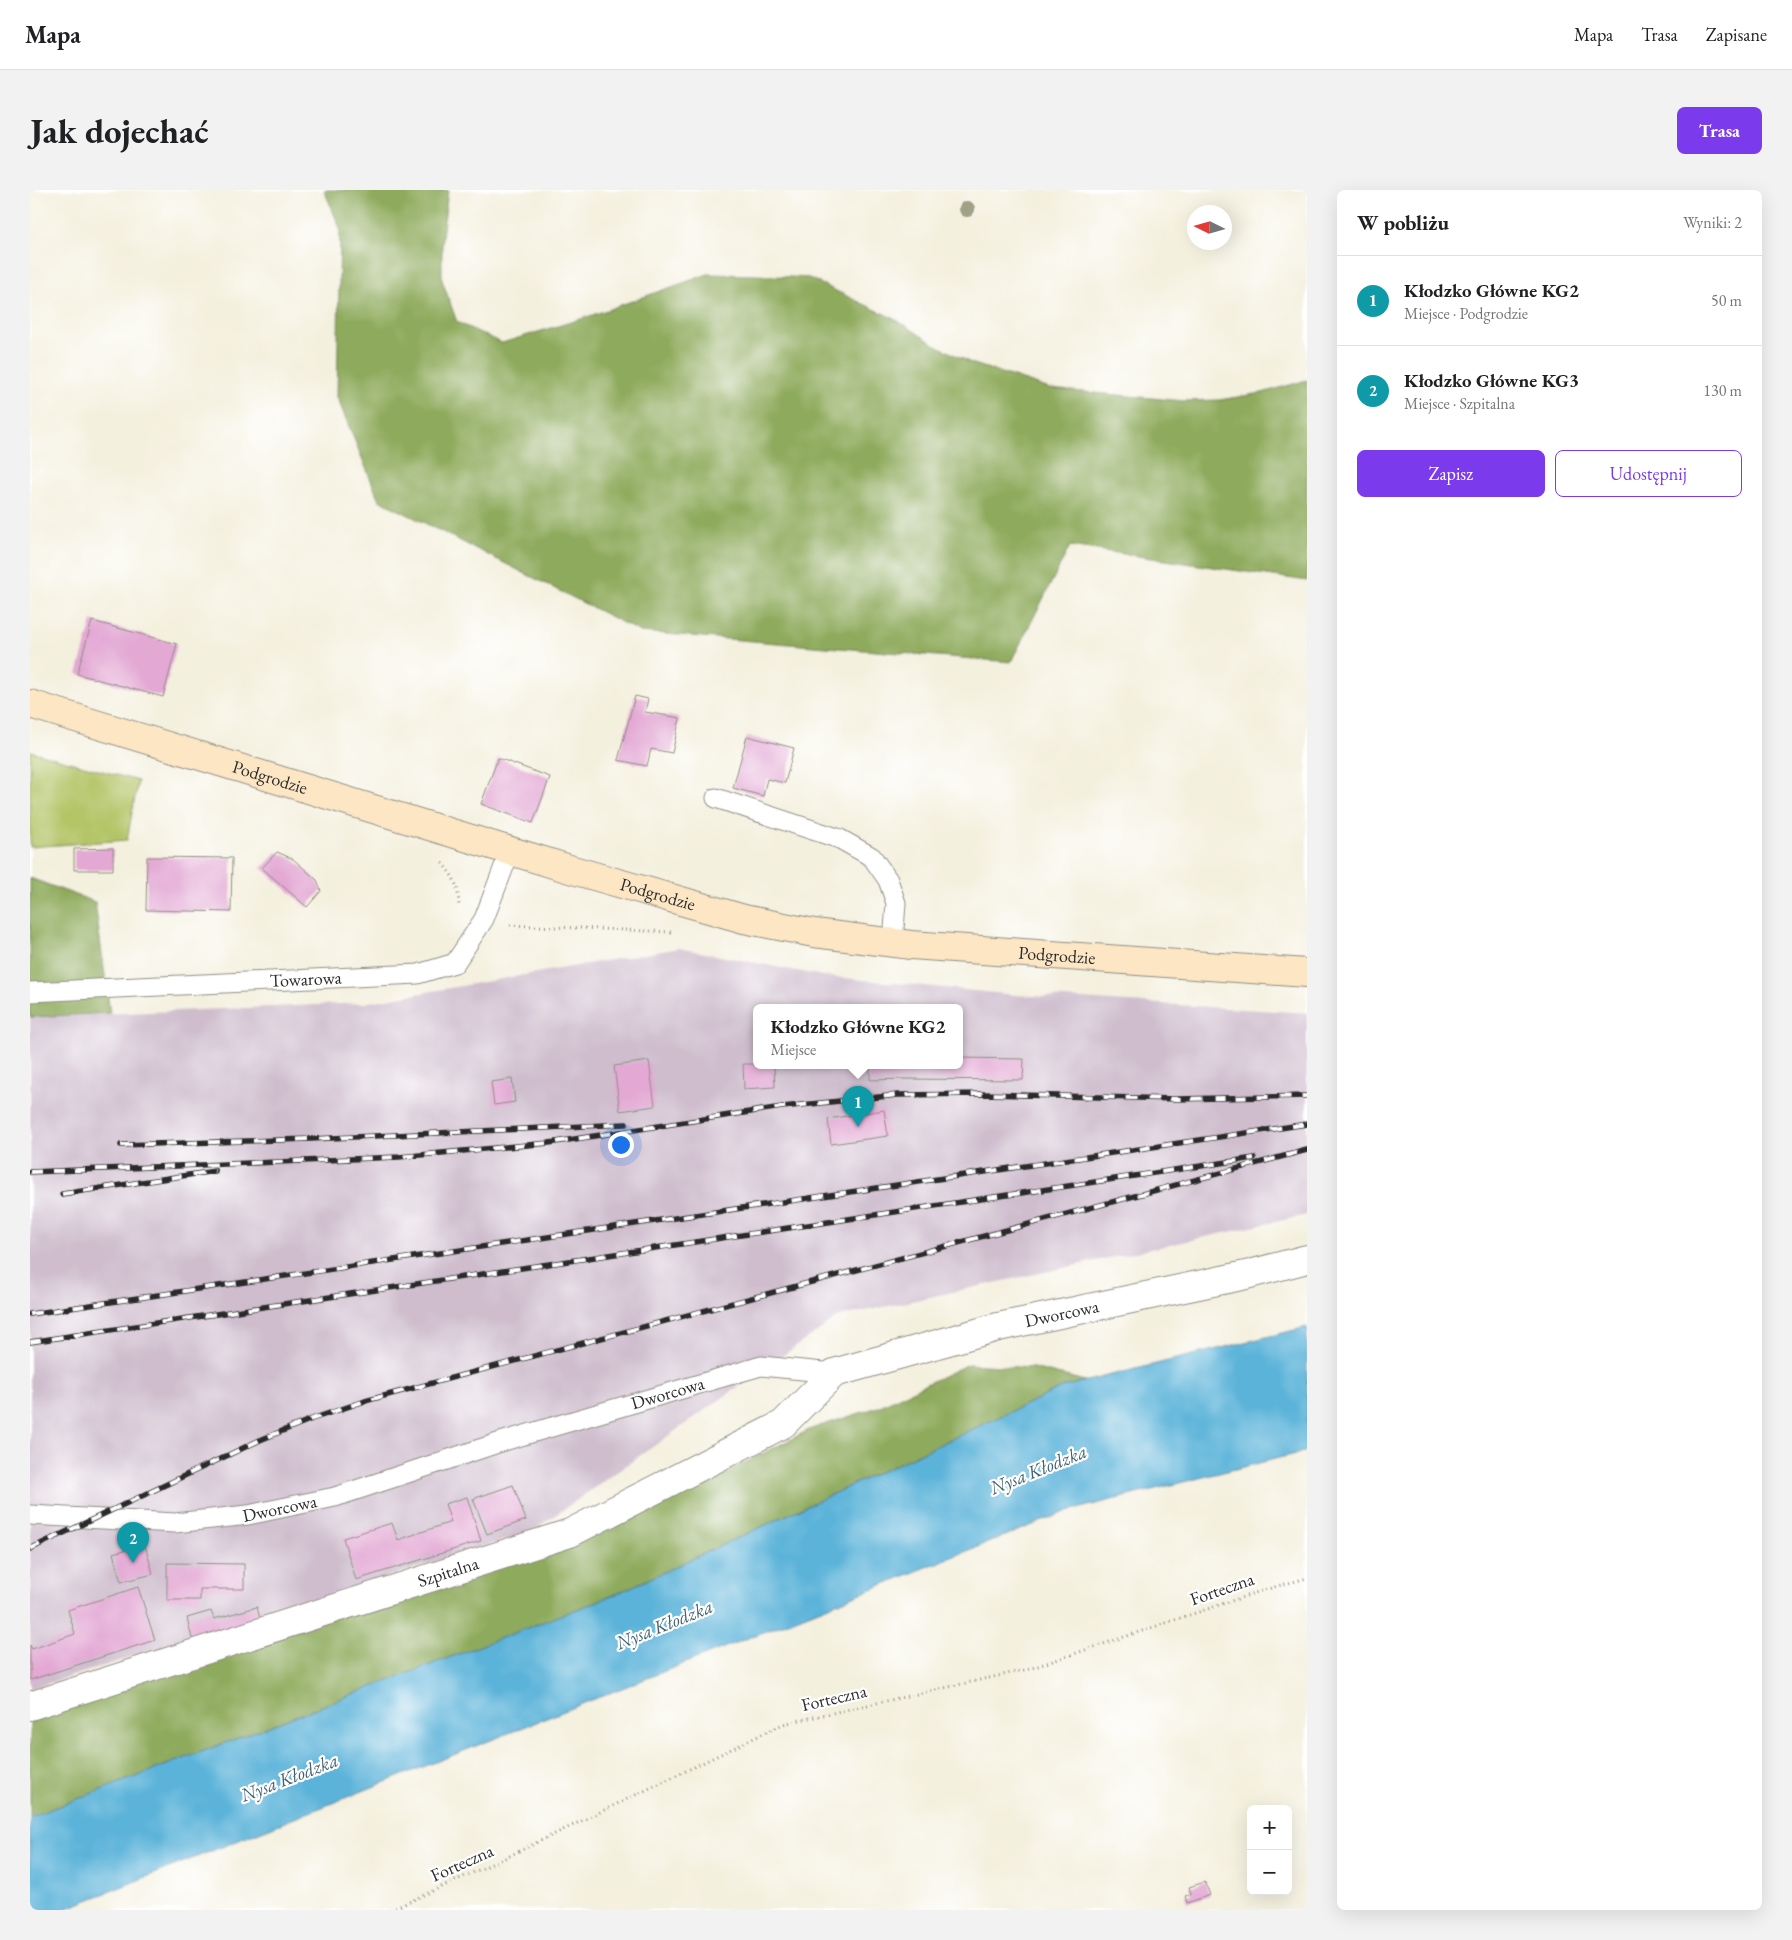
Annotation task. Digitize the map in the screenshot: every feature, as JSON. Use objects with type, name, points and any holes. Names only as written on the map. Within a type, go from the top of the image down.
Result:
[{"type":"main road","name":"Podgrodzie","points":[[30,704],[666,898],[744,919],[814,932],[893,943],[1307,973]]},
{"type":"street","name":"Dworcowa","points":[[834,1373],[998,1328],[1246,1275],[1307,1259]]},
{"type":"street","name":"Szpitalna","points":[[30,1706],[570,1533],[783,1424],[834,1373]]},
{"type":"lane","points":[[716,798],[840,839],[872,857],[888,880],[896,903],[893,943]]},
{"type":"lane","name":"Towarowa","points":[[30,992],[418,974],[455,963],[484,919],[510,851]]},
{"type":"lane","name":"Dworcowa","points":[[30,1515],[175,1523],[248,1515],[335,1497],[504,1441],[761,1366],[834,1373]]},
{"type":"path","name":"Forteczna","points":[[391,1910],[507,1858],[783,1724],[1029,1669],[1267,1589],[1307,1578]]},
{"type":"shaded area","points":[[679,948],[823,976],[1016,995],[1307,1013],[1307,1215],[838,1317],[531,1532],[30,1689],[30,1017],[364,1003]]},
{"type":"green space","points":[[324,190],[448,190],[442,237],[442,280],[457,322],[502,343],[584,318],[708,274],[756,275],[809,278],[895,319],[936,345],[971,363],[1050,389],[1185,401],[1219,400],[1262,393],[1307,380],[1307,581],[1070,546],[1011,662],[641,632],[379,500],[337,397],[340,228]]},
{"type":"green space","points":[[30,751],[138,781],[127,840],[30,847]]},
{"type":"green space","points":[[30,878],[95,902],[110,1013],[30,1017]]},
{"type":"green space","points":[[968,1364],[1033,1368],[1085,1381],[1066,1386],[614,1595],[30,1817],[30,1713],[520,1559],[631,1520],[811,1429],[878,1407]]},
{"type":"water","name":"Nysa Kłodzka","points":[[1307,1327],[1307,1451],[1068,1511],[63,1910],[30,1910],[30,1817],[614,1595],[1066,1386]]},
{"type":"building","points":[[92,621],[177,644],[163,697],[77,674]]},
{"type":"building","points":[[635,696],[648,699],[645,712],[680,718],[672,753],[651,749],[647,766],[618,760]]},
{"type":"building","points":[[747,736],[794,748],[785,783],[767,779],[763,796],[733,788]]},
{"type":"building","points":[[498,758],[550,777],[533,823],[481,804]]},
{"type":"building","points":[[113,848],[113,870],[74,870],[74,849]]},
{"type":"building","points":[[277,852],[293,859],[317,880],[321,891],[307,907],[262,868]]},
{"type":"building","points":[[147,857],[232,858],[231,912],[146,910]]},
{"type":"building","points":[[963,1058],[1024,1059],[1023,1080],[870,1080],[870,1069],[963,1069]]},
{"type":"building","points":[[649,1061],[655,1106],[620,1111],[614,1066]]},
{"type":"building","points":[[743,1064],[753,1064],[753,1069],[774,1069],[775,1087],[744,1089]]},
{"type":"building","points":[[512,1079],[515,1102],[494,1105],[491,1082]]},
{"type":"building","points":[[884,1110],[888,1136],[831,1144],[828,1119]]},
{"type":"building","points":[[513,1485],[526,1520],[487,1534],[473,1499]]},
{"type":"building","points":[[467,1497],[481,1541],[356,1580],[343,1538],[392,1523],[398,1540],[451,1522],[445,1504]]},
{"type":"building","points":[[145,1545],[153,1574],[121,1582],[113,1553]]},
{"type":"building","points":[[167,1563],[244,1564],[244,1589],[200,1589],[200,1600],[167,1600]]},
{"type":"building","points":[[138,1587],[155,1640],[30,1680],[30,1645],[32,1649],[75,1634],[68,1610]]},
{"type":"building","points":[[257,1607],[261,1623],[193,1642],[187,1618],[211,1611],[214,1619]]},
{"type":"building","points":[[1205,1882],[1210,1895],[1187,1903],[1185,1896],[1191,1894],[1189,1887]]},
{"type":"railway","points":[[30,1172],[399,1157],[549,1143],[782,1107],[898,1095],[983,1094],[1177,1099],[1307,1096]]},
{"type":"railway","points":[[121,1145],[311,1139],[626,1124]]},
{"type":"railway","points":[[30,1314],[1307,1124]]},
{"type":"railway","points":[[30,1549],[260,1440],[312,1419],[365,1401],[1307,1150]]},
{"type":"railway","points":[[30,1342],[1254,1158]]},
{"type":"railway","points":[[62,1194],[215,1171]]},
{"type":"place","name":"Kłodzko Główne KG2","points":[[858,1127]]},
{"type":"place","name":"Kłodzko Główne KG3","points":[[133,1563]]}]
